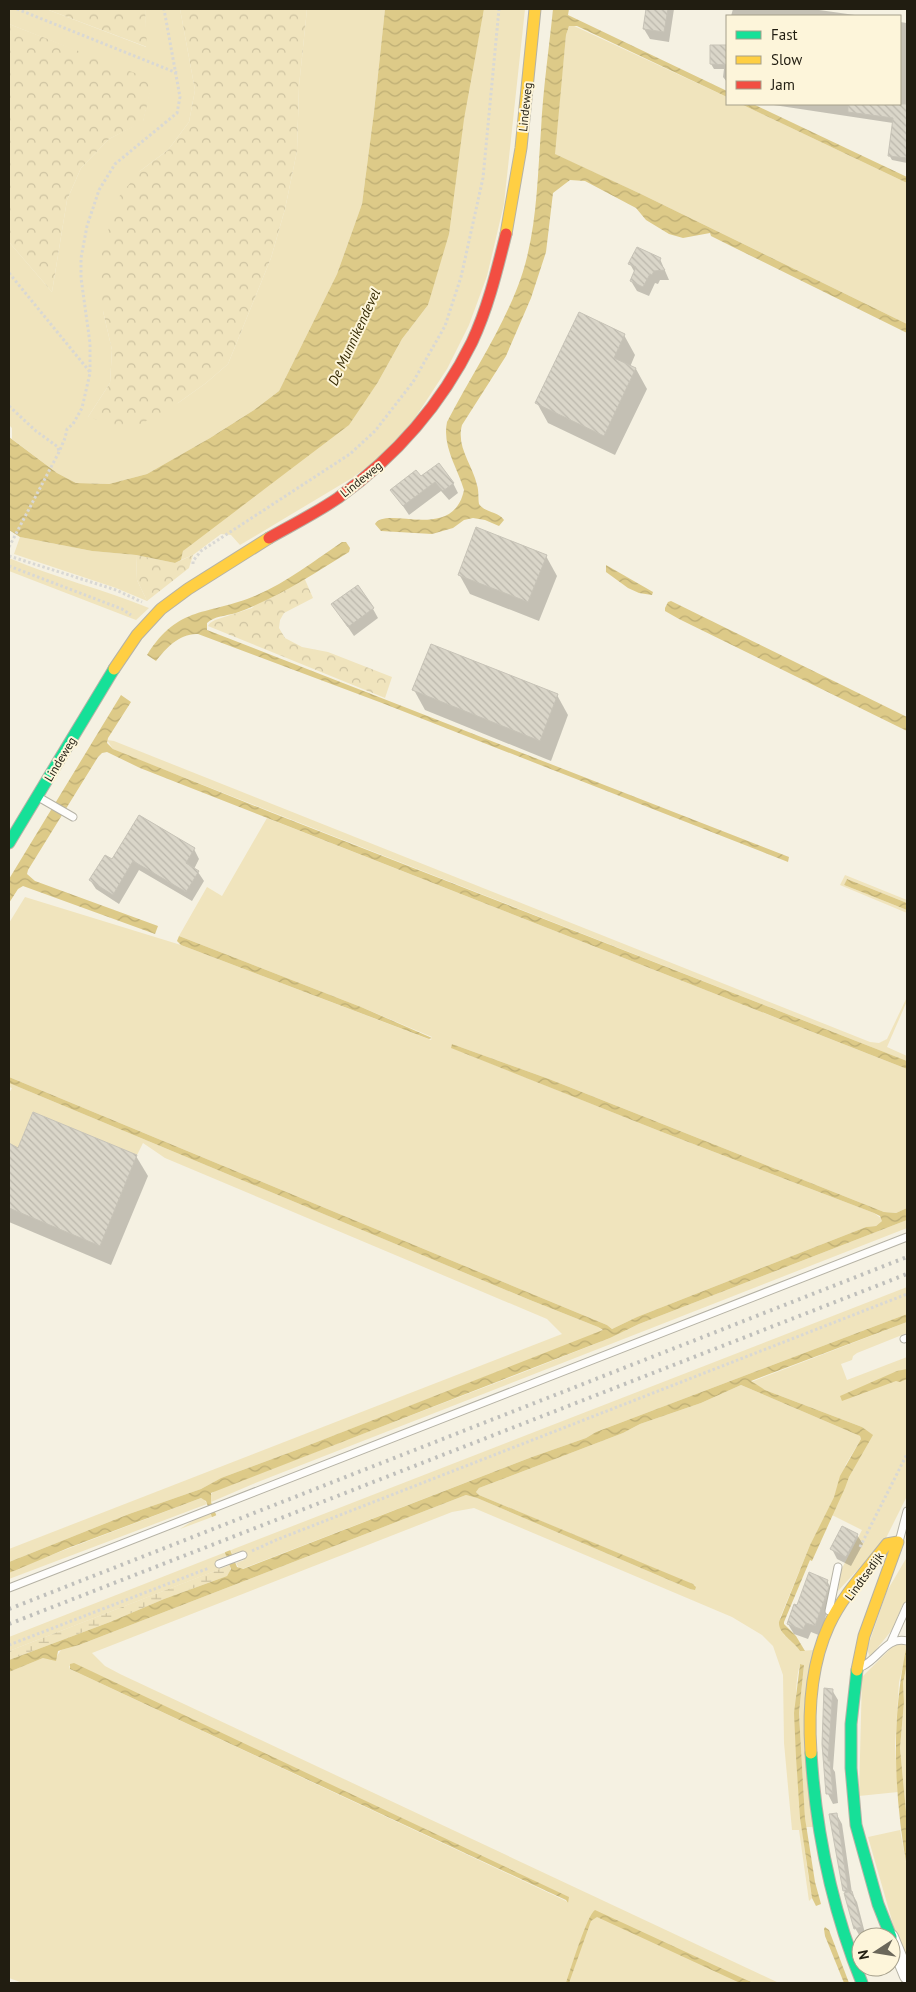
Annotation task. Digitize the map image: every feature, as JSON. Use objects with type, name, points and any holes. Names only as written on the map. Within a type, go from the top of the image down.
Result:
[{"type":"main road","name":"Lindeweg","points":[[9,843],[120,660],[145,625],[157,612],[264,540],[337,499],[355,486],[403,444],[441,398],[455,376],[484,316],[500,260],[519,157],[534,9]]},
{"type":"main road","name":"Lindtsedijk","points":[[862,1983],[839,1924],[827,1879],[817,1827],[810,1731],[812,1684],[825,1634],[852,1591],[887,1544],[898,1542]]},
{"type":"main road","name":"Lindtsedijk","points":[[887,1927],[878,1904],[856,1825],[851,1768],[851,1731],[852,1704],[858,1666],[871,1616],[898,1542]]},
{"type":"street","name":"Lindtsedijk","points":[[901,1961],[907,1976]]},
{"type":"lane","points":[[37,796],[70,815]]},
{"type":"lane","points":[[9,1588],[178,1522],[198,1512],[379,1444],[907,1237]]},
{"type":"lane","points":[[898,1542],[907,1511]]},
{"type":"lane","points":[[219,1564],[243,1555]]},
{"type":"lane","points":[[825,1634],[838,1580],[838,1567]]},
{"type":"lane","points":[[858,1666],[873,1660],[891,1642],[907,1606]]},
{"type":"lane","points":[[891,1642],[898,1639],[907,1641]]},
{"type":"lane","points":[[820,1652],[823,1675]]},
{"type":"path","points":[[17,9],[178,73]]},
{"type":"path","points":[[9,546],[66,438],[67,429],[73,424],[82,408],[90,373],[90,344],[81,278],[81,258],[87,226],[99,190],[115,164],[177,112],[180,96],[178,73],[164,9]]},
{"type":"path","points":[[201,563],[194,568],[193,561],[201,551],[350,454],[375,431],[414,382],[445,326],[461,278],[483,178],[500,9]]},
{"type":"path","points":[[9,273],[90,373]]},
{"type":"path","points":[[9,406],[36,432],[58,447],[59,452]]},
{"type":"path","points":[[9,556],[116,590],[148,605]]},
{"type":"path","points":[[9,566],[122,610],[145,625]]},
{"type":"path","points":[[243,1555],[284,1536],[907,1294]]},
{"type":"path","points":[[859,1549],[907,1454]]},
{"type":"path","points":[[9,1645],[219,1564]]},
{"type":"green space","points":[[9,9],[46,9],[146,47],[145,9],[180,9],[195,90],[189,122],[168,150],[140,171],[103,311],[112,350],[110,383],[88,417],[178,403],[228,364],[271,258],[285,209],[297,151],[299,86],[307,9],[385,9],[362,204],[337,274],[279,391],[254,410],[210,438],[147,474],[109,484],[76,483],[57,473],[12,439],[12,428],[9,425],[9,242],[52,292],[67,200],[81,168],[109,139],[143,121],[152,81],[9,24]]},
{"type":"green space","points":[[46,9],[145,9],[147,47]]},
{"type":"green space","points":[[180,9],[307,9],[299,86],[297,151],[285,209],[271,258],[228,364],[178,403],[141,424],[114,425],[88,417],[110,383],[112,350],[103,311],[100,260],[117,199],[140,171],[168,150],[189,122],[195,90]]},
{"type":"green space","points":[[484,9],[525,9],[504,204],[487,276],[469,325],[447,369],[413,421],[380,457],[352,478],[240,545],[231,535],[221,534],[193,555],[181,560],[183,551],[378,382],[402,339],[428,305]]},
{"type":"green space","points":[[9,24],[153,80],[143,122],[109,139],[81,168],[67,200],[52,292],[9,242]]},
{"type":"green space","points":[[572,25],[726,97],[726,105],[743,105],[907,183],[907,324],[641,194],[554,154],[566,35],[569,26]]},
{"type":"green space","points":[[20,537],[92,551],[136,555],[137,580],[147,601],[116,588],[14,554]]},
{"type":"green space","points":[[136,555],[175,563],[193,555],[189,568],[147,601],[137,580]]},
{"type":"green space","points":[[9,558],[149,608],[136,620],[9,571]]},
{"type":"green space","points":[[303,575],[313,598],[284,613],[280,620],[279,628],[285,638],[302,647],[328,652],[392,677],[385,698],[208,626],[215,620],[252,608],[264,596]]},
{"type":"green space","points":[[107,740],[114,741],[870,1042],[879,1043],[887,1039],[907,997],[887,1047],[907,1056],[907,1061],[142,761],[113,749]]},
{"type":"green space","points":[[267,818],[907,1069],[907,1208],[896,1213],[884,1212],[549,1079],[452,1044],[452,1048],[662,1132],[874,1213],[882,1219],[876,1226],[866,1227],[637,1317],[612,1329],[607,1325],[9,1077],[9,923],[25,897],[181,945],[431,1040],[432,1037],[361,1007],[179,936],[207,887],[222,896]]},
{"type":"green space","points":[[845,875],[907,900],[907,903],[847,879],[844,885],[907,910],[907,913],[840,885]]},
{"type":"green space","points":[[9,1083],[598,1327],[603,1331],[221,1478],[201,1489],[129,1514],[9,1562],[9,1549],[562,1334],[547,1319],[165,1158],[143,1143],[137,1155],[33,1112],[15,1156],[9,1152],[11,1144],[9,1143],[9,1093],[12,1088],[9,1087]]},
{"type":"green space","points":[[907,1220],[907,1228],[211,1502],[211,1494],[216,1490],[519,1374],[610,1338],[639,1324]]},
{"type":"green space","points":[[907,1287],[907,1314],[242,1569],[236,1563],[244,1560],[241,1551],[232,1554],[231,1550]]},
{"type":"green space","points":[[907,1322],[907,1333],[857,1353],[853,1356],[852,1360],[841,1364],[847,1380],[907,1357],[907,1496],[885,1540],[838,1591],[840,1572],[862,1530],[832,1515],[870,1437],[862,1427],[765,1390],[751,1382]]},
{"type":"green space","points":[[741,1385],[860,1436],[861,1439],[846,1464],[834,1497],[810,1545],[780,1618],[784,1635],[792,1640],[800,1651],[814,1650],[814,1827],[806,1827],[805,1818],[799,1713],[804,1665],[800,1664],[796,1699],[798,1788],[812,1898],[809,1901],[799,1830],[792,1830],[784,1743],[783,1675],[773,1646],[762,1635],[732,1617],[474,1508],[452,1512],[92,1653],[105,1666],[120,1674],[779,1983],[23,1983],[9,1978],[9,1672],[43,1658],[57,1656],[61,1650],[79,1645],[466,1495],[690,1589],[696,1586],[479,1495],[476,1492],[479,1488],[623,1433],[640,1424],[701,1403]],"holes":[[[69,1666],[568,1897],[568,1903],[70,1669]]]},
{"type":"green space","points":[[201,1498],[207,1504],[9,1579],[9,1573],[33,1562]]},
{"type":"green space","points":[[210,1513],[212,1517],[180,1529],[200,1516]]},
{"type":"green space","points":[[226,1552],[227,1556],[217,1560],[220,1569],[9,1651],[9,1637]]},
{"type":"green space","points":[[907,1557],[907,1606],[903,1604],[892,1630],[870,1657],[867,1649],[887,1591]]},
{"type":"green space","points":[[230,1565],[230,1571],[227,1576],[9,1660],[9,1651]]},
{"type":"green space","points":[[902,1643],[907,1644],[907,1650],[899,1682],[895,1746],[898,1792],[859,1796],[862,1677],[892,1647]]},
{"type":"green space","points":[[907,1664],[907,1822],[900,1748],[904,1702],[903,1683]]},
{"type":"green space","points":[[900,1830],[907,1868],[907,1962],[901,1948],[901,1927],[894,1927],[868,1837]]},
{"type":"water","name":"De Munnikendevel","points":[[385,9],[484,9],[464,119],[449,234],[428,305],[402,339],[378,382],[349,425],[183,551],[181,560],[175,563],[136,555],[92,551],[20,537],[9,530],[9,437],[57,473],[76,483],[109,484],[147,474],[210,438],[254,410],[279,391],[337,274],[362,204]]},
{"type":"water","points":[[553,9],[569,9],[568,15],[726,91],[726,97],[577,26],[569,26],[566,35],[555,154],[907,324],[907,333],[711,236],[710,233],[683,238],[669,234],[646,220],[636,208],[585,181],[570,180],[553,193],[546,252],[531,298],[506,356],[462,425],[461,441],[475,477],[479,504],[504,520],[499,526],[485,520],[473,518],[464,520],[453,528],[432,534],[381,531],[375,524],[382,519],[419,520],[434,519],[447,515],[457,506],[464,490],[448,448],[447,422],[509,308],[523,272],[535,212],[543,99]]},
{"type":"water","points":[[743,105],[755,105],[907,177],[907,183]]},
{"type":"water","points":[[342,542],[346,542],[350,548],[349,552],[294,586],[266,600],[236,613],[213,619],[207,623],[207,630],[789,857],[788,862],[382,703],[198,634],[185,636],[174,642],[156,661],[147,655],[171,627],[183,619],[240,602],[268,590]]},
{"type":"water","points":[[606,565],[653,592],[652,595],[639,593],[628,588],[606,572]]},
{"type":"water","points":[[671,601],[907,717],[907,731],[679,619],[665,611],[668,602]]},
{"type":"water","points":[[121,695],[131,702],[108,738],[107,743],[113,749],[907,1061],[907,1069],[140,768],[107,752],[102,753],[98,757],[27,874],[35,881],[158,926],[155,934],[23,886],[18,889],[9,903],[9,879]]},
{"type":"water","points":[[847,879],[907,903],[907,910],[844,885]]},
{"type":"water","points":[[179,936],[361,1007],[432,1038],[429,1039],[181,945],[177,941]]},
{"type":"water","points":[[452,1044],[549,1079],[884,1212],[896,1213],[907,1208],[907,1220],[211,1493],[211,1502],[237,1567],[243,1569],[907,1314],[907,1322],[751,1381],[765,1390],[862,1427],[873,1435],[849,1477],[812,1561],[810,1560],[784,1622],[796,1636],[805,1651],[800,1651],[784,1634],[779,1626],[779,1622],[810,1545],[834,1497],[840,1476],[861,1439],[860,1436],[741,1385],[701,1403],[640,1424],[623,1433],[479,1488],[476,1492],[479,1495],[693,1584],[696,1587],[695,1590],[466,1495],[79,1645],[58,1651],[56,1661],[43,1658],[9,1672],[9,1660],[227,1576],[231,1569],[206,1501],[201,1498],[68,1548],[9,1573],[9,1562],[129,1514],[201,1489],[221,1478],[603,1330],[9,1083],[9,1077],[607,1325],[612,1329],[637,1317],[866,1227],[876,1226],[882,1221],[880,1216],[874,1213],[662,1132],[451,1048]]},
{"type":"water","points":[[907,1369],[907,1379],[900,1382],[896,1381],[842,1401],[840,1396],[897,1371]]},
{"type":"water","points":[[906,1649],[907,1664],[903,1683],[904,1702],[900,1748],[907,1822],[907,1868],[899,1813],[896,1758],[898,1704]]},
{"type":"water","points":[[74,1663],[569,1897],[568,1903],[566,1900],[70,1669],[70,1664]]},
{"type":"water","points":[[800,1664],[804,1665],[799,1713],[805,1818],[815,1882],[821,1904],[816,1906],[812,1898],[800,1818],[794,1713]]},
{"type":"water","points":[[595,1910],[753,1983],[740,1983],[597,1917],[591,1921],[569,1983],[566,1983],[583,1932]]},
{"type":"water","points":[[825,1927],[829,1930],[849,1983],[844,1983],[825,1936]]},
{"type":"pier","points":[[219,1514],[233,1549],[223,1553],[210,1518]]},
{"type":"building","points":[[646,9],[668,9],[664,32],[643,29]]},
{"type":"building","points":[[710,45],[726,45],[726,65],[710,64]]},
{"type":"building","points":[[907,104],[907,158],[888,156],[893,118],[848,112],[848,105]]},
{"type":"building","points":[[637,247],[661,258],[659,262],[665,270],[654,271],[652,275],[650,274],[643,287],[630,281],[636,267],[628,264]]},
{"type":"building","points":[[579,312],[625,334],[614,358],[636,368],[604,436],[535,403]]},
{"type":"building","points":[[439,463],[454,483],[443,491],[435,482],[403,506],[390,490],[416,470],[421,476]]},
{"type":"building","points":[[476,527],[547,555],[528,602],[458,575]]},
{"type":"building","points":[[358,585],[374,608],[348,627],[331,604]]},
{"type":"building","points":[[431,644],[558,694],[540,741],[412,690]]},
{"type":"building","points":[[139,815],[195,848],[186,863],[199,871],[186,892],[133,861],[113,895],[89,880],[105,855],[112,859]]},
{"type":"building","points":[[33,1112],[137,1155],[100,1246],[9,1208],[9,1143],[18,1148]]},
{"type":"building","points":[[842,1526],[858,1534],[846,1557],[830,1549]]},
{"type":"building","points":[[809,1572],[828,1580],[826,1585],[829,1587],[815,1626],[806,1623],[803,1630],[787,1624],[794,1604],[797,1605]]},
{"type":"building","points":[[824,1688],[833,1689],[828,1761],[830,1761],[833,1794],[826,1794],[822,1744]]},
{"type":"building","points":[[837,1813],[848,1890],[843,1891],[829,1814]]},
{"type":"building","points":[[852,1891],[862,1927],[853,1927],[844,1893]]},
{"type":"railway","points":[[9,1609],[907,1257]]},
{"type":"railway","points":[[9,1624],[907,1274]]},
{"type":"traffic: fast","points":[[9,843],[114,669]]},
{"type":"traffic: fast","points":[[857,1670],[851,1724],[851,1768],[856,1825],[878,1904],[887,1927]]},
{"type":"traffic: fast","points":[[811,1753],[813,1783],[827,1870],[842,1927],[862,1983]]},
{"type":"traffic: slow","points":[[506,234],[521,148],[535,9]]},
{"type":"traffic: slow","points":[[114,669],[137,635],[161,609],[188,589],[269,538]]},
{"type":"traffic: slow","points":[[811,1753],[810,1720],[812,1688],[818,1655],[829,1625],[848,1593],[887,1544],[898,1542],[864,1636],[857,1670]]},
{"type":"traffic: jam","points":[[269,538],[313,514],[359,482],[397,447],[431,408],[460,365],[478,329],[492,289],[506,234]]}]
